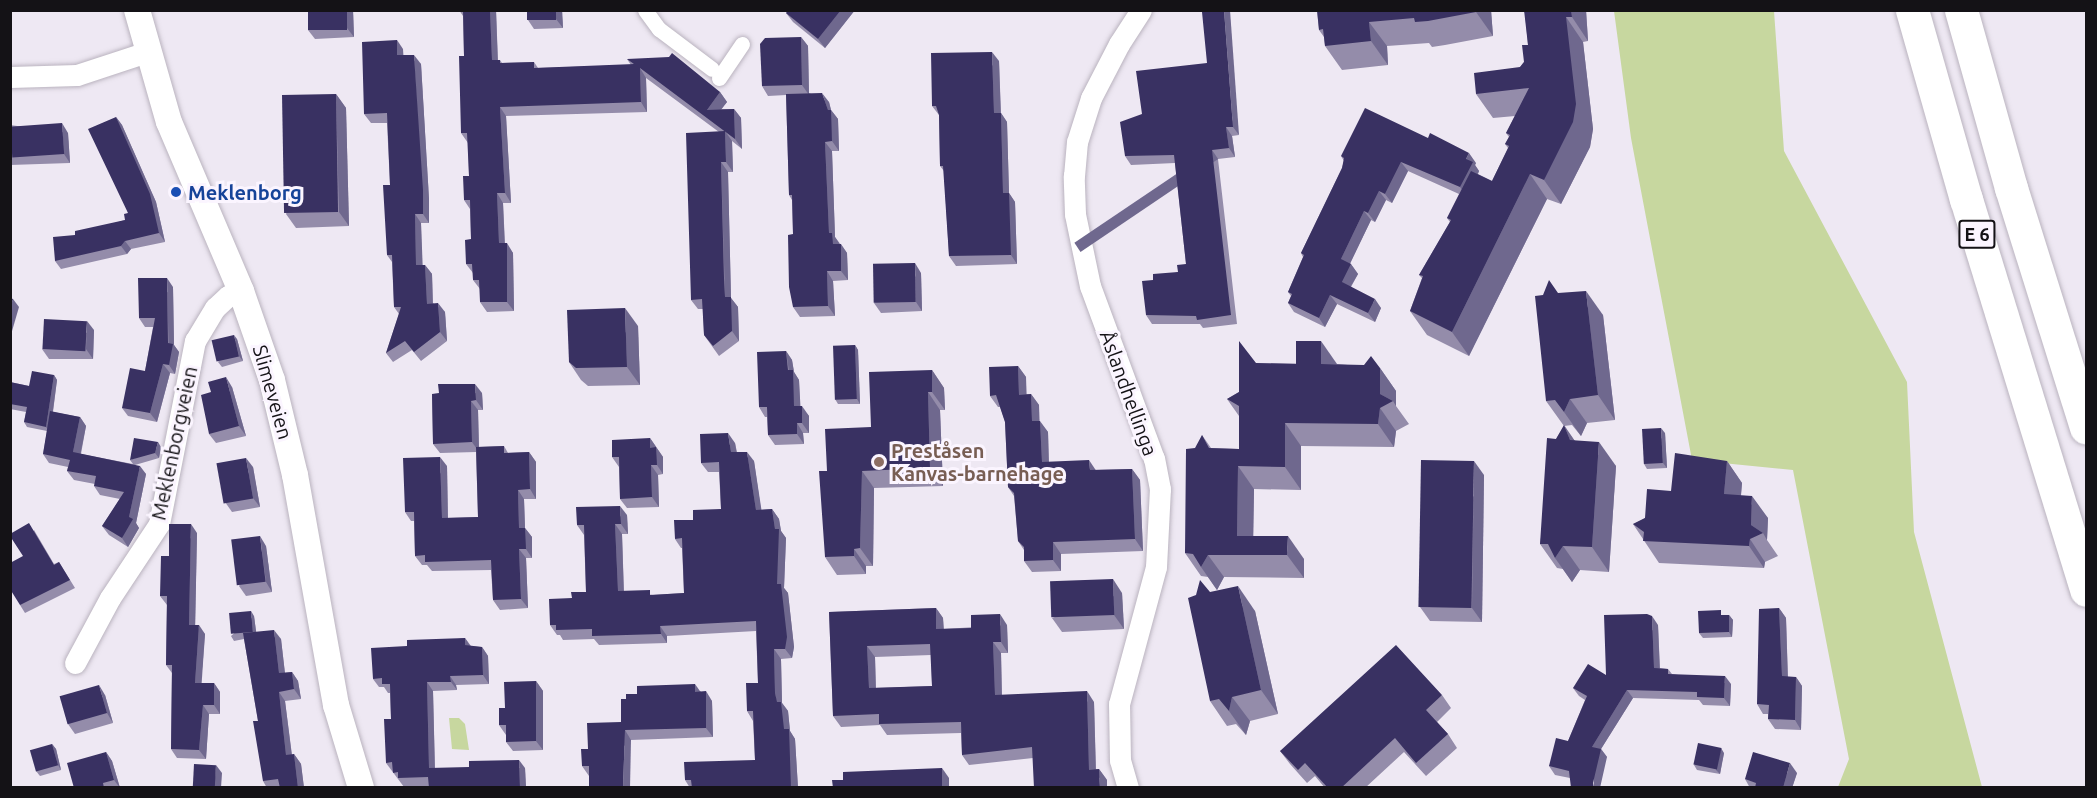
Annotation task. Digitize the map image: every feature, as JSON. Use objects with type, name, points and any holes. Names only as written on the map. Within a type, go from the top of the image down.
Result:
[{"type":"highway","name":"E 6","points":[[1912,10],[1966,199],[2086,590]]},
{"type":"highway","name":"E 6","points":[[1961,10],[2011,188],[2086,428]]},
{"type":"street","name":"Slimeveien","points":[[136,10],[147,52],[180,150],[241,291],[281,410],[336,705],[361,788]]},
{"type":"street","points":[[645,10],[659,29],[716,73],[742,44]]},
{"type":"street","name":"Åslandhellinga","points":[[1128,788],[1120,760],[1119,704],[1156,567],[1160,489],[1154,459],[1090,286],[1077,223],[1074,176],[1077,142],[1092,98],[1119,44],[1142,10]]},
{"type":"street","points":[[10,77],[77,75],[147,52]]},
{"type":"street","name":"Meklenborgveien","points":[[75,663],[110,598],[159,524],[195,341],[215,308],[228,296],[241,291]]},
{"type":"green space","points":[[1614,11],[1774,11],[1784,151],[1907,382],[1914,532],[1982,787],[1838,787],[1849,759],[1793,470],[1692,460],[1631,138]]},
{"type":"green space","points":[[449,718],[459,718],[465,724],[469,750],[452,749]]},
{"type":"building","points":[[308,10],[347,10],[347,30],[308,30]]},
{"type":"building","points":[[463,10],[490,10],[492,60],[500,60],[500,63],[534,62],[534,68],[634,64],[627,59],[669,57],[672,53],[720,92],[707,110],[734,109],[735,139],[640,68],[641,102],[500,107],[505,193],[497,193],[499,243],[507,243],[507,302],[480,302],[479,280],[473,280],[472,264],[466,264],[465,240],[471,239],[470,200],[464,200],[463,176],[469,176],[467,133],[461,133],[459,56],[464,56]]},
{"type":"building","points":[[527,10],[556,10],[556,20],[527,20]]},
{"type":"building","points":[[788,10],[841,10],[818,39],[786,13]]},
{"type":"building","points":[[1207,10],[1224,10],[1233,127],[1226,127],[1229,148],[1212,150],[1231,315],[1197,320],[1196,316],[1146,315],[1142,281],[1153,280],[1153,274],[1178,272],[1177,265],[1186,264],[1174,155],[1125,156],[1120,122],[1142,114],[1136,71],[1207,63],[1202,12],[1207,12]]},
{"type":"building","points":[[1317,10],[1476,10],[1476,12],[1428,21],[1415,22],[1414,18],[1369,22],[1371,41],[1325,46],[1323,29],[1319,30]]},
{"type":"building","points":[[1524,10],[1571,10],[1572,17],[1566,17],[1576,104],[1573,122],[1544,180],[1530,174],[1452,332],[1410,311],[1423,276],[1419,275],[1451,220],[1447,218],[1471,171],[1492,181],[1509,146],[1505,144],[1510,135],[1506,133],[1529,88],[1476,94],[1474,73],[1520,67],[1524,62],[1522,45],[1528,45]]},
{"type":"building","points":[[801,37],[802,85],[762,86],[760,44],[765,38]]},
{"type":"building","points":[[397,40],[397,55],[414,55],[423,190],[423,214],[415,214],[416,265],[425,265],[427,304],[438,303],[440,332],[414,352],[405,341],[386,353],[401,307],[394,307],[392,255],[387,255],[383,185],[390,185],[387,113],[364,114],[362,42]]},
{"type":"building","points":[[992,52],[994,113],[1001,113],[1003,193],[1009,193],[1011,255],[949,256],[943,166],[940,166],[939,115],[936,106],[932,106],[931,53]]},
{"type":"building","points":[[822,93],[828,110],[831,110],[832,141],[825,142],[829,233],[832,233],[833,244],[841,244],[841,271],[827,271],[828,306],[793,307],[789,287],[788,235],[793,234],[792,195],[789,195],[786,94]]},
{"type":"building","points":[[336,94],[338,212],[284,213],[282,95]]},
{"type":"building","points":[[1365,108],[1428,138],[1430,133],[1469,153],[1466,159],[1473,162],[1460,187],[1401,162],[1385,194],[1379,191],[1368,213],[1364,211],[1341,259],[1351,264],[1342,282],[1375,299],[1368,313],[1330,295],[1319,318],[1288,303],[1292,294],[1288,292],[1304,255],[1301,253],[1342,168],[1344,158],[1341,156]]},
{"type":"building","points":[[116,117],[150,194],[159,233],[125,241],[121,246],[55,261],[53,237],[75,235],[75,231],[125,220],[124,214],[128,213],[88,129]]},
{"type":"building","points":[[62,123],[64,154],[12,158],[10,127]]},
{"type":"building","points":[[725,131],[726,162],[721,162],[724,278],[725,297],[731,297],[732,331],[713,346],[704,335],[702,299],[691,300],[686,133]]},
{"type":"building","points":[[915,263],[916,302],[874,303],[873,264]]},
{"type":"building","points":[[138,278],[167,278],[168,343],[173,344],[169,365],[163,364],[150,413],[122,408],[130,368],[145,371],[155,318],[139,318]]},
{"type":"building","points":[[1549,280],[1558,293],[1586,291],[1598,395],[1570,399],[1564,412],[1555,400],[1546,401],[1535,296],[1543,295]]},
{"type":"building","points":[[625,308],[627,367],[576,368],[569,362],[567,310]]},
{"type":"building","points":[[44,319],[87,321],[85,351],[42,349]]},
{"type":"building","points":[[234,335],[239,356],[217,362],[212,340]]},
{"type":"building","points":[[1239,341],[1256,363],[1296,364],[1296,341],[1321,341],[1321,364],[1364,365],[1371,356],[1380,368],[1380,394],[1393,401],[1380,408],[1378,424],[1285,423],[1285,467],[1238,466],[1237,536],[1288,536],[1287,555],[1208,555],[1201,567],[1193,554],[1185,553],[1186,449],[1195,448],[1202,435],[1209,448],[1239,449],[1239,406],[1227,399],[1239,392]]},
{"type":"building","points":[[855,345],[857,399],[835,400],[833,346]]},
{"type":"building","points":[[786,351],[788,370],[793,370],[794,406],[802,406],[802,423],[797,423],[797,434],[768,435],[767,407],[759,407],[757,352]]},
{"type":"building","points":[[1018,366],[1019,395],[1031,394],[1032,421],[1040,421],[1042,462],[1089,460],[1090,470],[1132,469],[1135,539],[1053,542],[1053,560],[1024,561],[1024,547],[1018,541],[1014,493],[1008,487],[1005,422],[996,395],[990,396],[989,367]]},
{"type":"building","points":[[932,370],[932,392],[928,392],[930,468],[862,471],[860,548],[854,549],[854,556],[825,557],[819,471],[827,471],[825,429],[871,427],[869,372]]},
{"type":"building","points":[[32,371],[54,375],[46,427],[24,422],[27,407],[10,404],[10,382],[29,386]]},
{"type":"building","points":[[226,377],[239,426],[209,434],[201,395],[211,392],[208,382]]},
{"type":"building","points":[[438,384],[475,384],[476,400],[471,401],[472,442],[433,444],[432,394],[439,393]]},
{"type":"building","points":[[50,411],[80,417],[73,452],[140,466],[129,517],[133,519],[122,538],[102,526],[124,492],[94,486],[96,476],[67,471],[70,460],[43,454]]},
{"type":"building","points":[[1564,425],[1570,440],[1599,442],[1592,547],[1563,546],[1555,558],[1548,544],[1540,544],[1547,438],[1556,439]]},
{"type":"building","points":[[1661,428],[1663,463],[1644,464],[1642,429]]},
{"type":"building","points":[[728,433],[731,452],[747,452],[756,510],[772,509],[775,529],[779,529],[777,584],[781,584],[787,637],[785,649],[774,649],[775,693],[777,702],[781,702],[784,729],[789,729],[791,788],[692,788],[691,780],[685,780],[684,762],[755,760],[753,711],[747,711],[746,683],[758,683],[756,621],[660,626],[661,634],[592,636],[592,629],[556,630],[556,625],[550,625],[549,599],[572,598],[571,592],[586,592],[584,525],[577,525],[576,507],[620,506],[621,524],[615,524],[618,591],[650,590],[650,595],[684,593],[682,538],[675,539],[674,520],[693,520],[693,510],[721,509],[719,462],[701,463],[700,434]]},
{"type":"building","points":[[134,438],[158,442],[155,453],[130,460]]},
{"type":"building","points":[[650,438],[650,448],[656,447],[657,465],[651,465],[652,497],[620,499],[619,457],[612,457],[612,440]]},
{"type":"building","points":[[504,446],[504,453],[529,452],[530,489],[518,490],[519,528],[525,528],[526,549],[519,549],[521,599],[493,600],[491,560],[425,562],[425,555],[415,556],[414,512],[405,512],[403,458],[440,457],[442,518],[478,517],[476,447]]},
{"type":"building","points":[[1675,453],[1727,461],[1724,494],[1752,496],[1751,525],[1763,533],[1750,539],[1749,546],[1643,541],[1644,532],[1633,524],[1645,518],[1647,489],[1671,491]]},
{"type":"building","points":[[246,458],[253,498],[224,504],[216,463]]},
{"type":"building","points":[[1421,460],[1474,461],[1471,608],[1418,607]]},
{"type":"building","points":[[29,523],[54,565],[59,562],[70,580],[20,605],[10,589],[10,563],[23,556],[10,534]]},
{"type":"building","points":[[169,524],[191,524],[189,625],[199,625],[195,683],[214,683],[214,705],[203,705],[199,750],[171,749],[172,665],[166,665],[167,596],[160,596],[161,556],[169,556]]},
{"type":"building","points":[[260,536],[266,582],[237,585],[231,540]]},
{"type":"building","points":[[1113,579],[1114,615],[1051,617],[1050,581]]},
{"type":"building","points":[[1200,580],[1210,592],[1238,586],[1261,690],[1232,697],[1229,711],[1219,699],[1210,701],[1188,598],[1196,595]]},
{"type":"building","points":[[936,608],[936,629],[971,628],[971,615],[1000,614],[1001,642],[993,642],[995,695],[1087,691],[1089,770],[1099,769],[1100,788],[1034,788],[1032,747],[962,755],[961,722],[879,724],[879,714],[833,716],[829,612]],"holes":[[[930,644],[932,686],[869,688],[867,646]]]},
{"type":"building","points":[[1779,608],[1782,676],[1796,677],[1795,720],[1768,719],[1769,705],[1757,704],[1759,609]]},
{"type":"building","points":[[1721,610],[1721,615],[1729,615],[1729,632],[1699,633],[1698,611]]},
{"type":"building","points":[[251,611],[253,632],[231,634],[229,613]]},
{"type":"building","points":[[1647,614],[1652,616],[1654,668],[1668,669],[1668,674],[1725,676],[1724,698],[1697,697],[1697,692],[1627,690],[1592,747],[1601,749],[1593,783],[1594,788],[1571,788],[1569,771],[1549,766],[1556,738],[1568,741],[1587,696],[1573,688],[1588,664],[1606,675],[1604,615]]},
{"type":"building","points":[[274,630],[279,673],[292,672],[294,689],[279,692],[286,755],[294,754],[298,788],[280,788],[278,779],[263,781],[253,721],[258,721],[243,633]]},
{"type":"building","points":[[465,638],[465,645],[482,647],[483,675],[450,676],[451,682],[427,682],[429,768],[469,767],[469,761],[519,760],[520,788],[429,788],[428,777],[398,778],[398,772],[393,773],[392,762],[386,763],[384,719],[391,719],[390,684],[382,684],[382,678],[373,679],[371,648],[407,646],[407,640]]},
{"type":"building","points":[[1396,645],[1442,695],[1426,710],[1448,734],[1416,763],[1395,738],[1341,788],[1328,788],[1305,763],[1298,770],[1280,751]]},
{"type":"building","points":[[536,681],[536,741],[506,742],[506,725],[499,725],[499,708],[505,708],[504,682]]},
{"type":"building","points":[[695,684],[695,692],[706,691],[706,728],[625,730],[623,788],[589,788],[589,766],[582,766],[581,749],[588,749],[587,723],[621,722],[621,699],[626,699],[626,694],[637,694],[637,686]]},
{"type":"building","points":[[99,685],[107,713],[68,724],[60,696]]},
{"type":"building","points":[[1698,743],[1721,748],[1717,770],[1693,765]]},
{"type":"building","points":[[52,744],[58,765],[36,771],[30,750]]},
{"type":"building","points":[[106,752],[114,780],[103,783],[104,788],[74,788],[67,763]]},
{"type":"building","points":[[1753,752],[1790,763],[1783,788],[1755,788],[1756,783],[1745,779]]},
{"type":"building","points":[[194,764],[216,765],[215,788],[193,788]]},
{"type":"building","points":[[942,768],[942,788],[833,788],[832,780],[843,780],[843,772]]},
{"type":"place","name":"Meklenborg","points":[[176,192]]},
{"type":"place","name":"Preståsen Kanvas-barnehage","points":[[879,462]]}]
